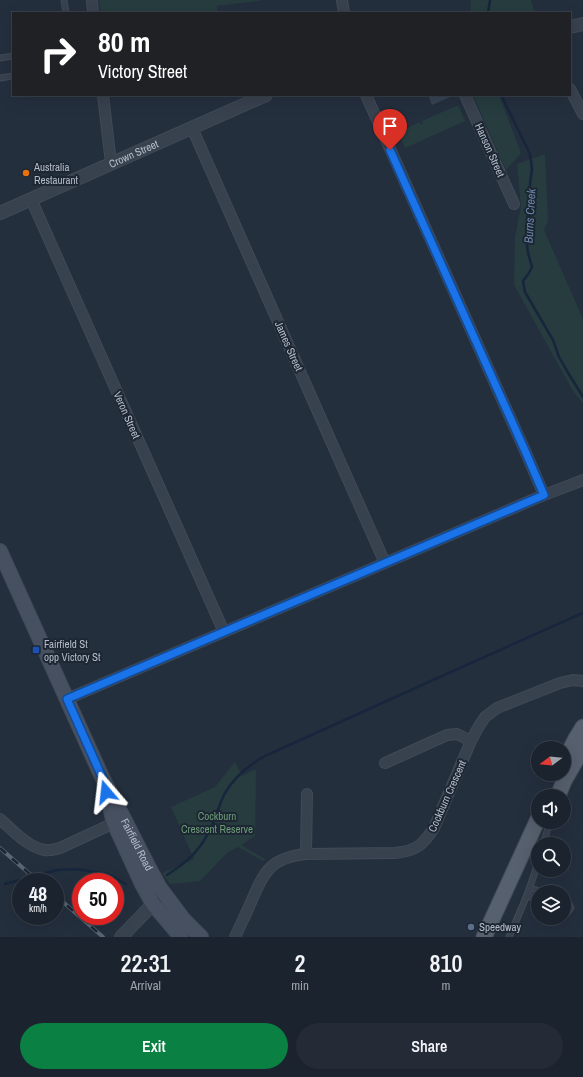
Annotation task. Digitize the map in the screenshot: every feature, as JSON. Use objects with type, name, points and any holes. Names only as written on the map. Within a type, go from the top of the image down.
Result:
[{"type":"main road","name":"Fairfield Road","points":[[0,551],[102,777],[118,819],[132,865],[153,904],[181,937]]},
{"type":"main road","points":[[571,748],[583,727]]},
{"type":"main road","points":[[561,789],[583,748]]},
{"type":"main road","name":"Fairfield Road","points":[[118,819],[160,888],[184,920],[201,937]]},
{"type":"main road","points":[[484,937],[533,829]]},
{"type":"main road","points":[[494,937],[544,829]]},
{"type":"street","points":[[92,0],[93,12]]},
{"type":"street","points":[[342,0],[344,12]]},
{"type":"street","points":[[571,27],[583,24]]},
{"type":"street","points":[[571,91],[583,114]]},
{"type":"street","points":[[103,96],[111,163]]},
{"type":"street","name":"Crown Street","points":[[0,213],[264,96]]},
{"type":"street","points":[[366,96],[544,495]]},
{"type":"street","name":"Hanson Street","points":[[466,96],[514,204]]},
{"type":"street","name":"James Street","points":[[192,128],[385,563]]},
{"type":"street","name":"Veron Street","points":[[31,199],[224,632]]},
{"type":"street","points":[[67,699],[544,495],[583,480]]},
{"type":"street","name":"Cockburn Crescent","points":[[235,937],[262,878],[276,862],[286,857],[296,855],[395,853],[405,852],[418,847],[427,839],[434,828],[471,741],[486,716],[497,708],[560,684],[573,680],[583,681]]},
{"type":"street","points":[[385,763],[447,735],[457,734],[471,741]]},
{"type":"street","points":[[306,854],[307,794]]},
{"type":"street","points":[[0,819],[27,842],[46,851],[60,848],[118,819]]},
{"type":"street","points":[[120,937],[153,904]]},
{"type":"lane","points":[[64,0],[66,12]]},
{"type":"lane","points":[[0,58],[12,56]]},
{"type":"lane","points":[[0,78],[12,76]]},
{"type":"lane","points":[[509,937],[527,896],[533,877]]},
{"type":"lane","points":[[527,896],[531,897]]},
{"type":"green space","points":[[99,0],[265,0],[217,6],[218,12],[101,12]]},
{"type":"green space","points":[[471,0],[531,0],[535,12],[470,12]]},
{"type":"green space","points":[[473,96],[499,96],[521,153],[506,170]]},
{"type":"green space","points":[[458,105],[465,121],[405,148],[398,132],[420,122],[421,125],[423,124],[422,121]]},
{"type":"green space","points":[[545,154],[548,221],[544,230],[583,319],[583,404],[573,391],[514,285],[515,238],[521,206],[517,164]]},
{"type":"green space","name":"Cockburn Crescent Reserve","points":[[235,762],[242,776],[256,769],[255,836],[241,845],[265,859],[263,861],[238,847],[227,853],[200,881],[170,884],[162,873],[194,859],[171,807],[215,787]]},
{"type":"building","points":[[428,96],[453,96],[432,105]]},
{"type":"waterway","name":"Burns Creek","points":[[488,12],[490,0]]},
{"type":"waterway","name":"Burns Creek","points":[[501,96],[530,154],[532,169],[530,204],[527,220],[530,232],[527,245],[532,267],[523,281],[525,292],[553,340],[559,357],[583,397]]},
{"type":"waterway","points":[[167,875],[187,861],[199,848],[209,832],[225,793],[233,781],[259,759],[583,613]]},
{"type":"waterway","points":[[5,884],[57,870],[76,869],[108,874],[126,884]]},
{"type":"railway","points":[[0,848],[29,873]]},
{"type":"railway","points":[[64,903],[103,937]]},
{"type":"place","name":"Australia Restaurant","points":[[26,173]]},
{"type":"place","name":"Fairfield St opp Victory St","points":[[36,650]]},
{"type":"place","name":"Speedway","points":[[471,927]]},
{"type":"route","points":[[106,792],[102,777],[67,699],[544,495],[390,150]]}]
